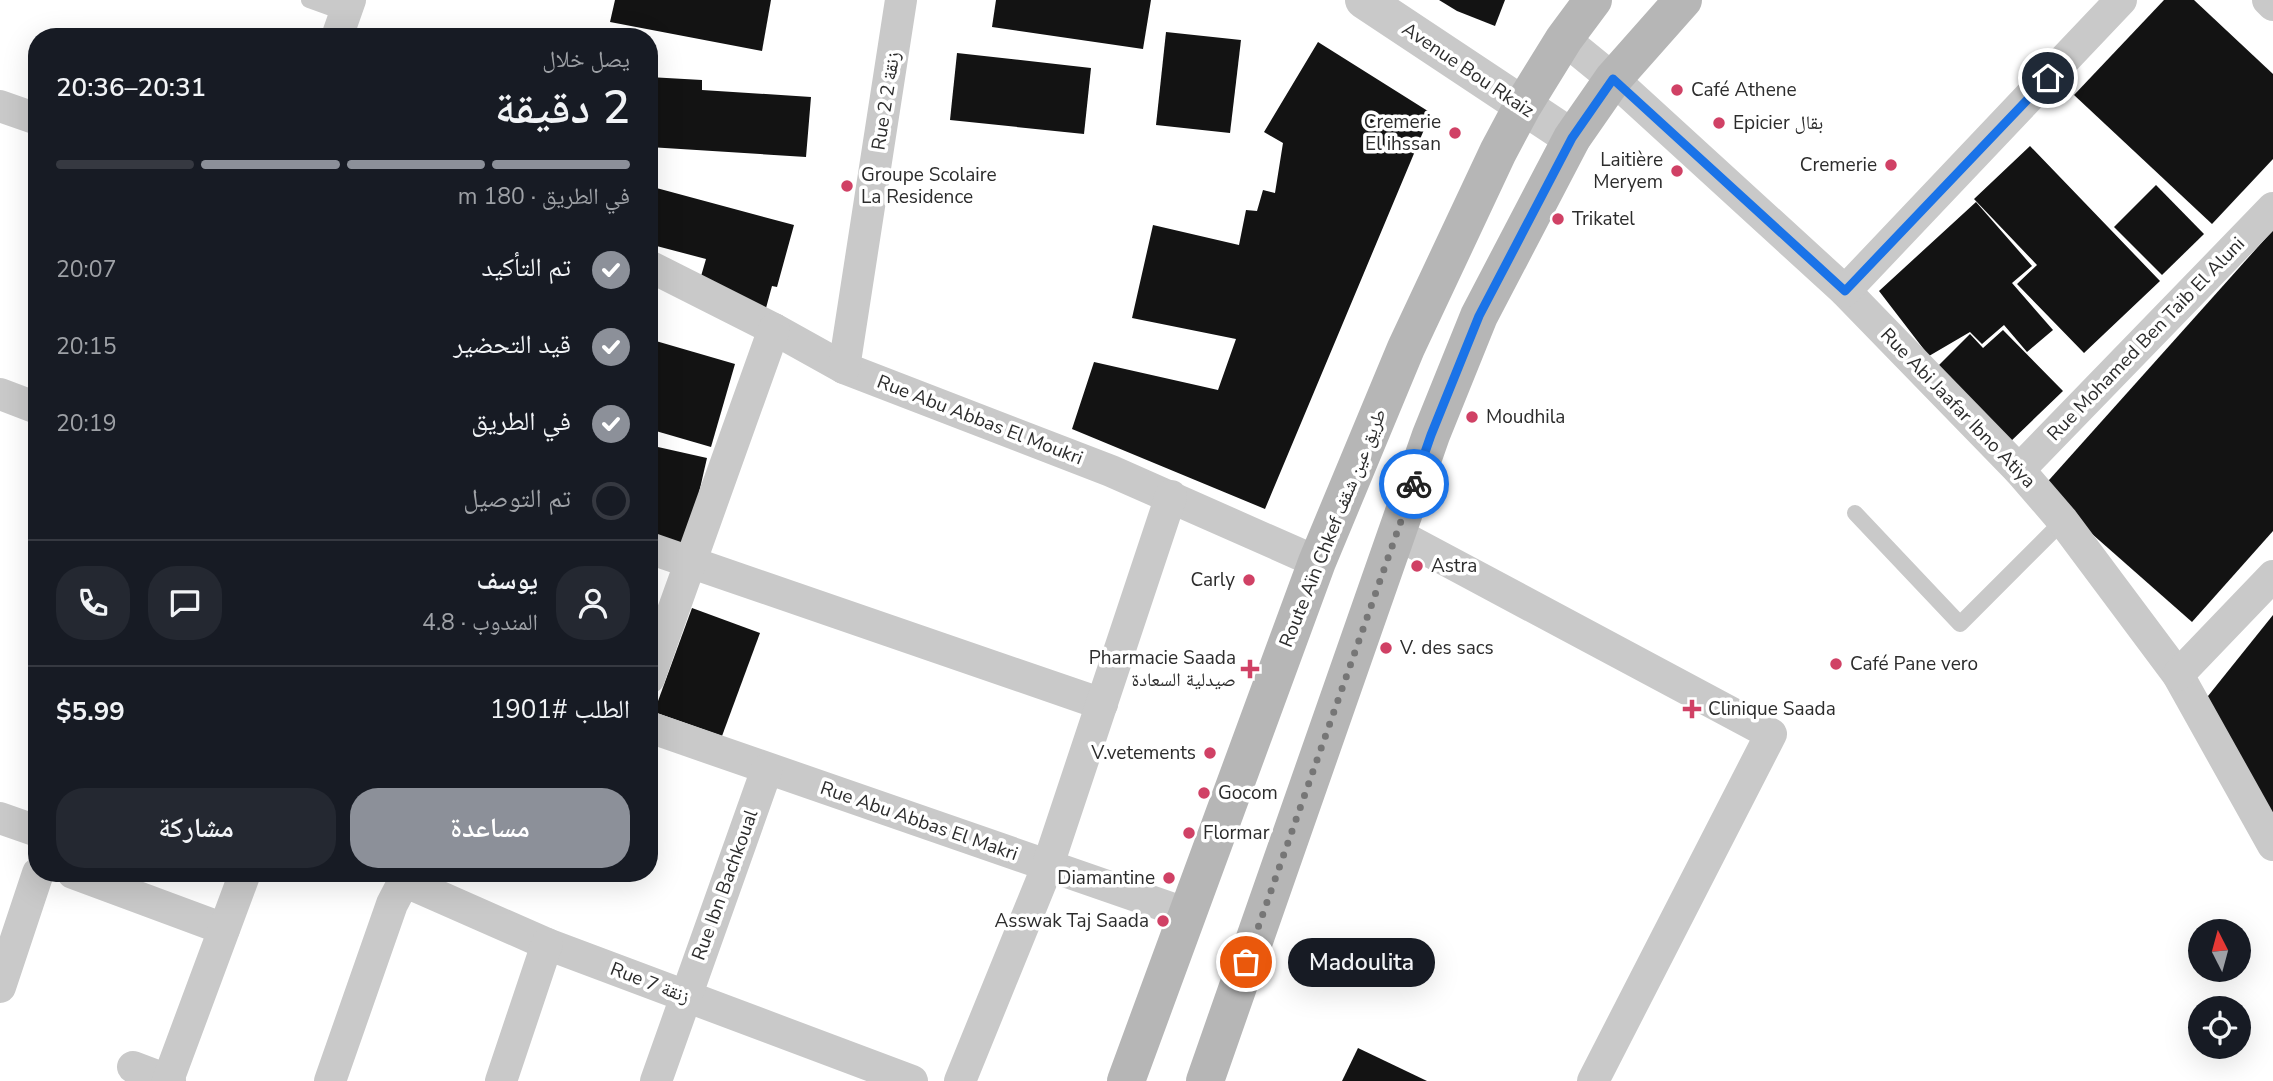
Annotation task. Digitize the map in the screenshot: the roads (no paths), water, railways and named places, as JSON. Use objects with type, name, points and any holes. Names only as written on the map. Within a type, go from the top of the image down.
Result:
[{"type":"main road","name":"Route Aïn Chkef طريق عين شقف","points":[[1126,1081],[1317,562],[1406,348],[1498,152],[1522,107],[1564,39],[1593,0]]},
{"type":"main road","points":[[1205,1081],[1431,435],[1479,316],[1572,138],[1613,79],[1683,0]]},
{"type":"street","name":"Rue 2 زنقة 2","points":[[844,368],[901,0]]},
{"type":"street","name":"Avenue Bou Rkaiz","points":[[1364,0],[1572,138]]},
{"type":"street","points":[[1845,291],[2121,0]]},
{"type":"street","points":[[2268,0],[2273,5]]},
{"type":"street","name":"Rue Abi Jaafar Ibno Atiya","points":[[1564,39],[1613,79],[1845,291],[2019,470],[2063,521],[2178,675],[2273,845]]},
{"type":"street","points":[[0,106],[28,116]]},
{"type":"street","name":"Rue Mohamed Ben Taib El Aluni","points":[[2019,470],[2273,208]]},
{"type":"street","name":"Rue Abu Abbas El Moukri","points":[[658,270],[775,329],[844,368],[1171,496],[1317,562]]},
{"type":"street","points":[[658,652],[775,329]]},
{"type":"street","points":[[0,394],[28,405]]},
{"type":"street","points":[[960,1081],[1048,865],[1171,496]]},
{"type":"street","points":[[1397,534],[1771,734],[1593,1081]]},
{"type":"street","points":[[658,551],[1102,704]]},
{"type":"street","points":[[2178,675],[2273,576]]},
{"type":"street","name":"Rue Abu Abbas El Makri","points":[[658,730],[1188,914]]},
{"type":"street","name":"Rue Ibn Bachkoual","points":[[656,1081],[767,769]]},
{"type":"street","points":[[0,818],[28,828]]},
{"type":"street","points":[[0,987],[35,882]]},
{"type":"street","points":[[97,882],[224,929]]},
{"type":"street","points":[[133,1067],[169,1081],[242,882]]},
{"type":"street","points":[[330,1081],[403,882]]},
{"type":"street","name":"Rue 7 زنقة","points":[[403,882],[547,944],[912,1081]]},
{"type":"street","points":[[501,1081],[547,944]]},
{"type":"lane","points":[[309,0],[344,17]]},
{"type":"lane","points":[[1855,513],[1960,624],[2063,521]]},
{"type":"place","name":"Café Athene","points":[[1677,90]]},
{"type":"place","name":"Epicier بقال","points":[[1719,123]]},
{"type":"place","name":"Cremerie El ihssan","points":[[1455,133]]},
{"type":"place","name":"Cremerie","points":[[1891,165]]},
{"type":"place","name":"Laitière Meryem","points":[[1677,171]]},
{"type":"place","name":"Groupe Scolaire La Residence","points":[[847,186]]},
{"type":"place","name":"Trikatel","points":[[1558,219]]},
{"type":"place","name":"Moudhila","points":[[1472,417]]},
{"type":"place","name":"Astra","points":[[1417,566]]},
{"type":"place","name":"Carly","points":[[1249,580]]},
{"type":"place","name":"V. des sacs","points":[[1386,648]]},
{"type":"place","name":"Café Pane vero","points":[[1836,664]]},
{"type":"place","name":"Pharmacie Saada صيدلية السعادة","points":[[1250,669]]},
{"type":"place","name":"Clinique Saada","points":[[1692,709]]},
{"type":"place","name":"V.vetements","points":[[1210,753]]},
{"type":"place","name":"Gocom","points":[[1204,793]]},
{"type":"place","name":"Flormar","points":[[1189,833]]},
{"type":"place","name":"Diamantine","points":[[1169,878]]},
{"type":"place","name":"Asswak Taj Saada","points":[[1163,921]]},
{"type":"place","name":"Madoulita","points":[[1246,962]]}]
